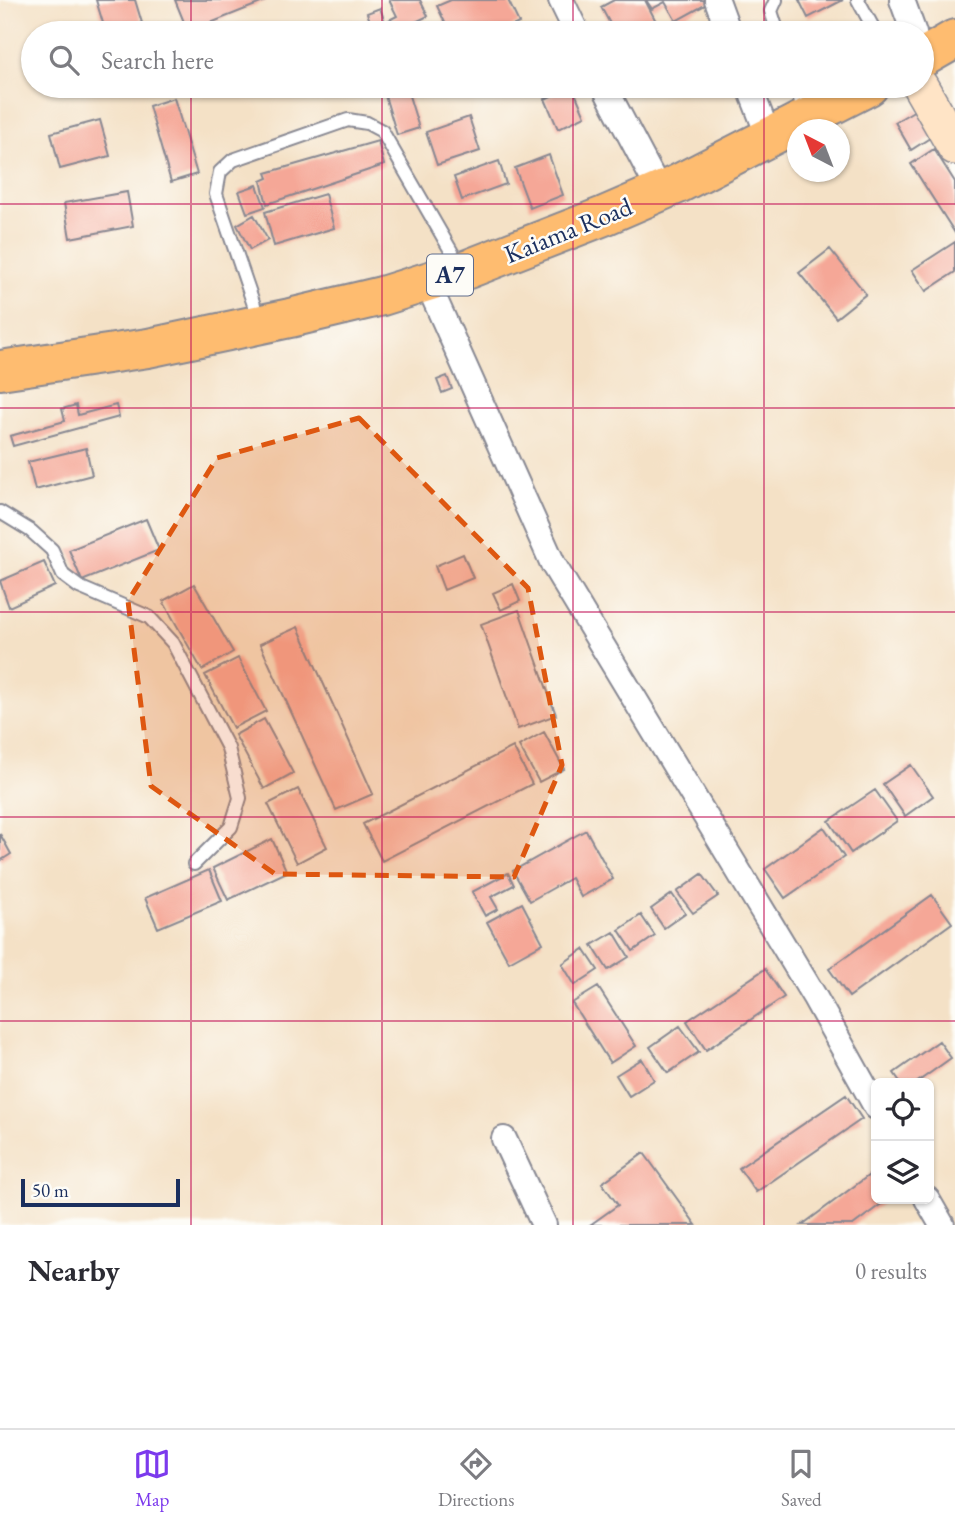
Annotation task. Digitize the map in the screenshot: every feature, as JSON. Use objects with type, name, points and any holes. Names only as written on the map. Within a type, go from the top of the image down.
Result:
[{"type":"highway","points":[[934,42],[955,18]]},
{"type":"highway","name":"Kaiama Road","points":[[6,369],[148,348],[382,296],[652,177],[763,122],[799,98]]},
{"type":"highway","name":"Kaiama Road","points":[[6,369],[144,330],[345,286],[440,269],[537,243],[678,184],[846,98]]},
{"type":"street","points":[[561,0],[572,21]]},
{"type":"street","points":[[717,0],[725,21]]},
{"type":"street","points":[[902,0],[912,21]]},
{"type":"street","points":[[934,68],[955,111]]},
{"type":"street","points":[[934,77],[955,147]]},
{"type":"street","points":[[610,98],[652,177]]},
{"type":"street","points":[[754,98],[763,122]]},
{"type":"street","points":[[440,269],[553,564],[814,996],[871,1098]]},
{"type":"street","points":[[504,1139],[544,1225]]},
{"type":"street","points":[[930,1204],[942,1225]]},
{"type":"lane","points":[[774,21],[771,11],[776,0]]},
{"type":"lane","points":[[858,0],[869,21]]},
{"type":"lane","points":[[254,305],[216,194],[220,172],[233,160],[348,120],[368,123],[382,131],[440,269]]},
{"type":"lane","points":[[0,512],[31,531],[52,550],[63,575],[79,587],[149,617],[173,643],[228,748],[240,798],[231,827],[194,863]]},
{"type":"highlighted area","points":[[359,418],[528,588],[562,765],[514,877],[275,874],[151,786],[128,601],[217,458]]},
{"type":"building","points":[[96,0],[135,0],[141,21],[102,21]]},
{"type":"building","points":[[175,0],[268,0],[216,21],[184,21]]},
{"type":"building","points":[[389,0],[420,0],[428,16],[418,21],[390,21],[397,16]]},
{"type":"building","points":[[451,0],[508,0],[518,21],[444,21],[437,6]]},
{"type":"building","points":[[614,0],[645,0],[656,21],[609,21],[601,7]]},
{"type":"building","points":[[646,0],[714,0],[676,21],[665,2],[652,9]]},
{"type":"building","points":[[799,0],[843,0],[808,18]]},
{"type":"building","points":[[380,8],[385,21],[370,21],[367,13]]},
{"type":"building","points":[[174,98],[197,174],[171,182],[149,106]]},
{"type":"building","points":[[386,98],[410,98],[419,128],[397,135]]},
{"type":"building","points":[[577,98],[585,116],[558,129],[545,99]]},
{"type":"building","points":[[917,109],[933,136],[911,150],[895,122]]},
{"type":"building","points":[[469,117],[480,151],[437,165],[426,132]]},
{"type":"building","points":[[100,120],[110,156],[60,169],[51,133]]},
{"type":"building","points":[[378,141],[384,165],[267,204],[261,181],[268,178],[266,173]]},
{"type":"building","points":[[934,149],[955,182],[955,233],[911,164]]},
{"type":"building","points":[[549,155],[563,195],[530,208],[515,168]]},
{"type":"building","points":[[499,161],[506,184],[462,200],[454,177]]},
{"type":"building","points":[[257,185],[265,207],[247,213],[239,191]]},
{"type":"building","points":[[127,192],[133,226],[70,238],[64,203]]},
{"type":"building","points":[[325,194],[334,228],[274,246],[265,212]]},
{"type":"building","points":[[254,215],[268,240],[250,250],[237,225]]},
{"type":"building","points":[[955,242],[955,272],[926,291],[912,270]]},
{"type":"building","points":[[830,249],[866,294],[836,318],[799,273]]},
{"type":"building","points":[[447,376],[452,389],[442,393],[437,380]]},
{"type":"building","points":[[76,405],[78,415],[116,405],[119,417],[13,446],[10,436],[65,421],[62,409]]},
{"type":"building","points":[[86,448],[92,475],[35,490],[28,462]]},
{"type":"building","points":[[146,519],[159,550],[82,581],[69,550]]},
{"type":"building","points":[[463,554],[473,578],[444,590],[435,566]]},
{"type":"building","points":[[44,562],[55,586],[9,607],[0,581]]},
{"type":"building","points":[[194,584],[233,652],[202,670],[163,601]]},
{"type":"building","points":[[513,584],[520,601],[501,610],[493,593]]},
{"type":"building","points":[[519,610],[556,715],[518,729],[481,624]]},
{"type":"building","points":[[298,627],[373,794],[336,810],[260,644]]},
{"type":"building","points":[[238,658],[266,711],[233,728],[205,675]]},
{"type":"building","points":[[264,719],[293,773],[264,789],[235,735]]},
{"type":"building","points":[[544,732],[564,769],[539,782],[519,746]]},
{"type":"building","points":[[513,747],[532,784],[382,861],[363,824]]},
{"type":"building","points":[[911,765],[933,796],[905,816],[883,784]]},
{"type":"building","points":[[298,789],[327,847],[297,863],[268,804]]},
{"type":"building","points":[[875,790],[897,821],[851,853],[829,821]]},
{"type":"building","points":[[824,827],[844,857],[785,898],[765,869]]},
{"type":"building","points":[[586,830],[613,879],[581,897],[571,878],[530,901],[513,871]]},
{"type":"building","points":[[0,834],[11,854],[0,861]]},
{"type":"building","points":[[272,839],[287,872],[228,900],[213,868]]},
{"type":"building","points":[[209,870],[222,901],[158,928],[145,898]]},
{"type":"building","points":[[508,873],[514,885],[491,897],[498,909],[485,916],[472,892]]},
{"type":"building","points":[[702,874],[718,896],[693,913],[677,892]]},
{"type":"building","points":[[672,894],[685,913],[664,928],[651,909]]},
{"type":"building","points":[[932,895],[952,923],[849,997],[829,969]]},
{"type":"building","points":[[522,903],[543,943],[509,962],[487,922]]},
{"type":"building","points":[[641,915],[655,936],[633,951],[619,930]]},
{"type":"building","points":[[614,932],[629,957],[608,970],[592,945]]},
{"type":"building","points":[[584,949],[598,970],[575,985],[562,964]]},
{"type":"building","points":[[765,969],[784,997],[706,1050],[687,1021]]},
{"type":"building","points":[[598,987],[636,1046],[610,1063],[572,1003]]},
{"type":"building","points":[[680,1026],[699,1052],[668,1073],[650,1047]]},
{"type":"building","points":[[939,1041],[951,1058],[923,1078],[898,1078],[894,1073]]},
{"type":"building","points":[[642,1059],[654,1080],[629,1096],[616,1075]]},
{"type":"building","points":[[846,1095],[862,1119],[756,1192],[739,1168]]},
{"type":"building","points":[[644,1153],[696,1225],[590,1225],[618,1205],[602,1183]]},
{"type":"building","points":[[871,1174],[871,1204],[881,1204],[853,1225],[802,1225]]}]
